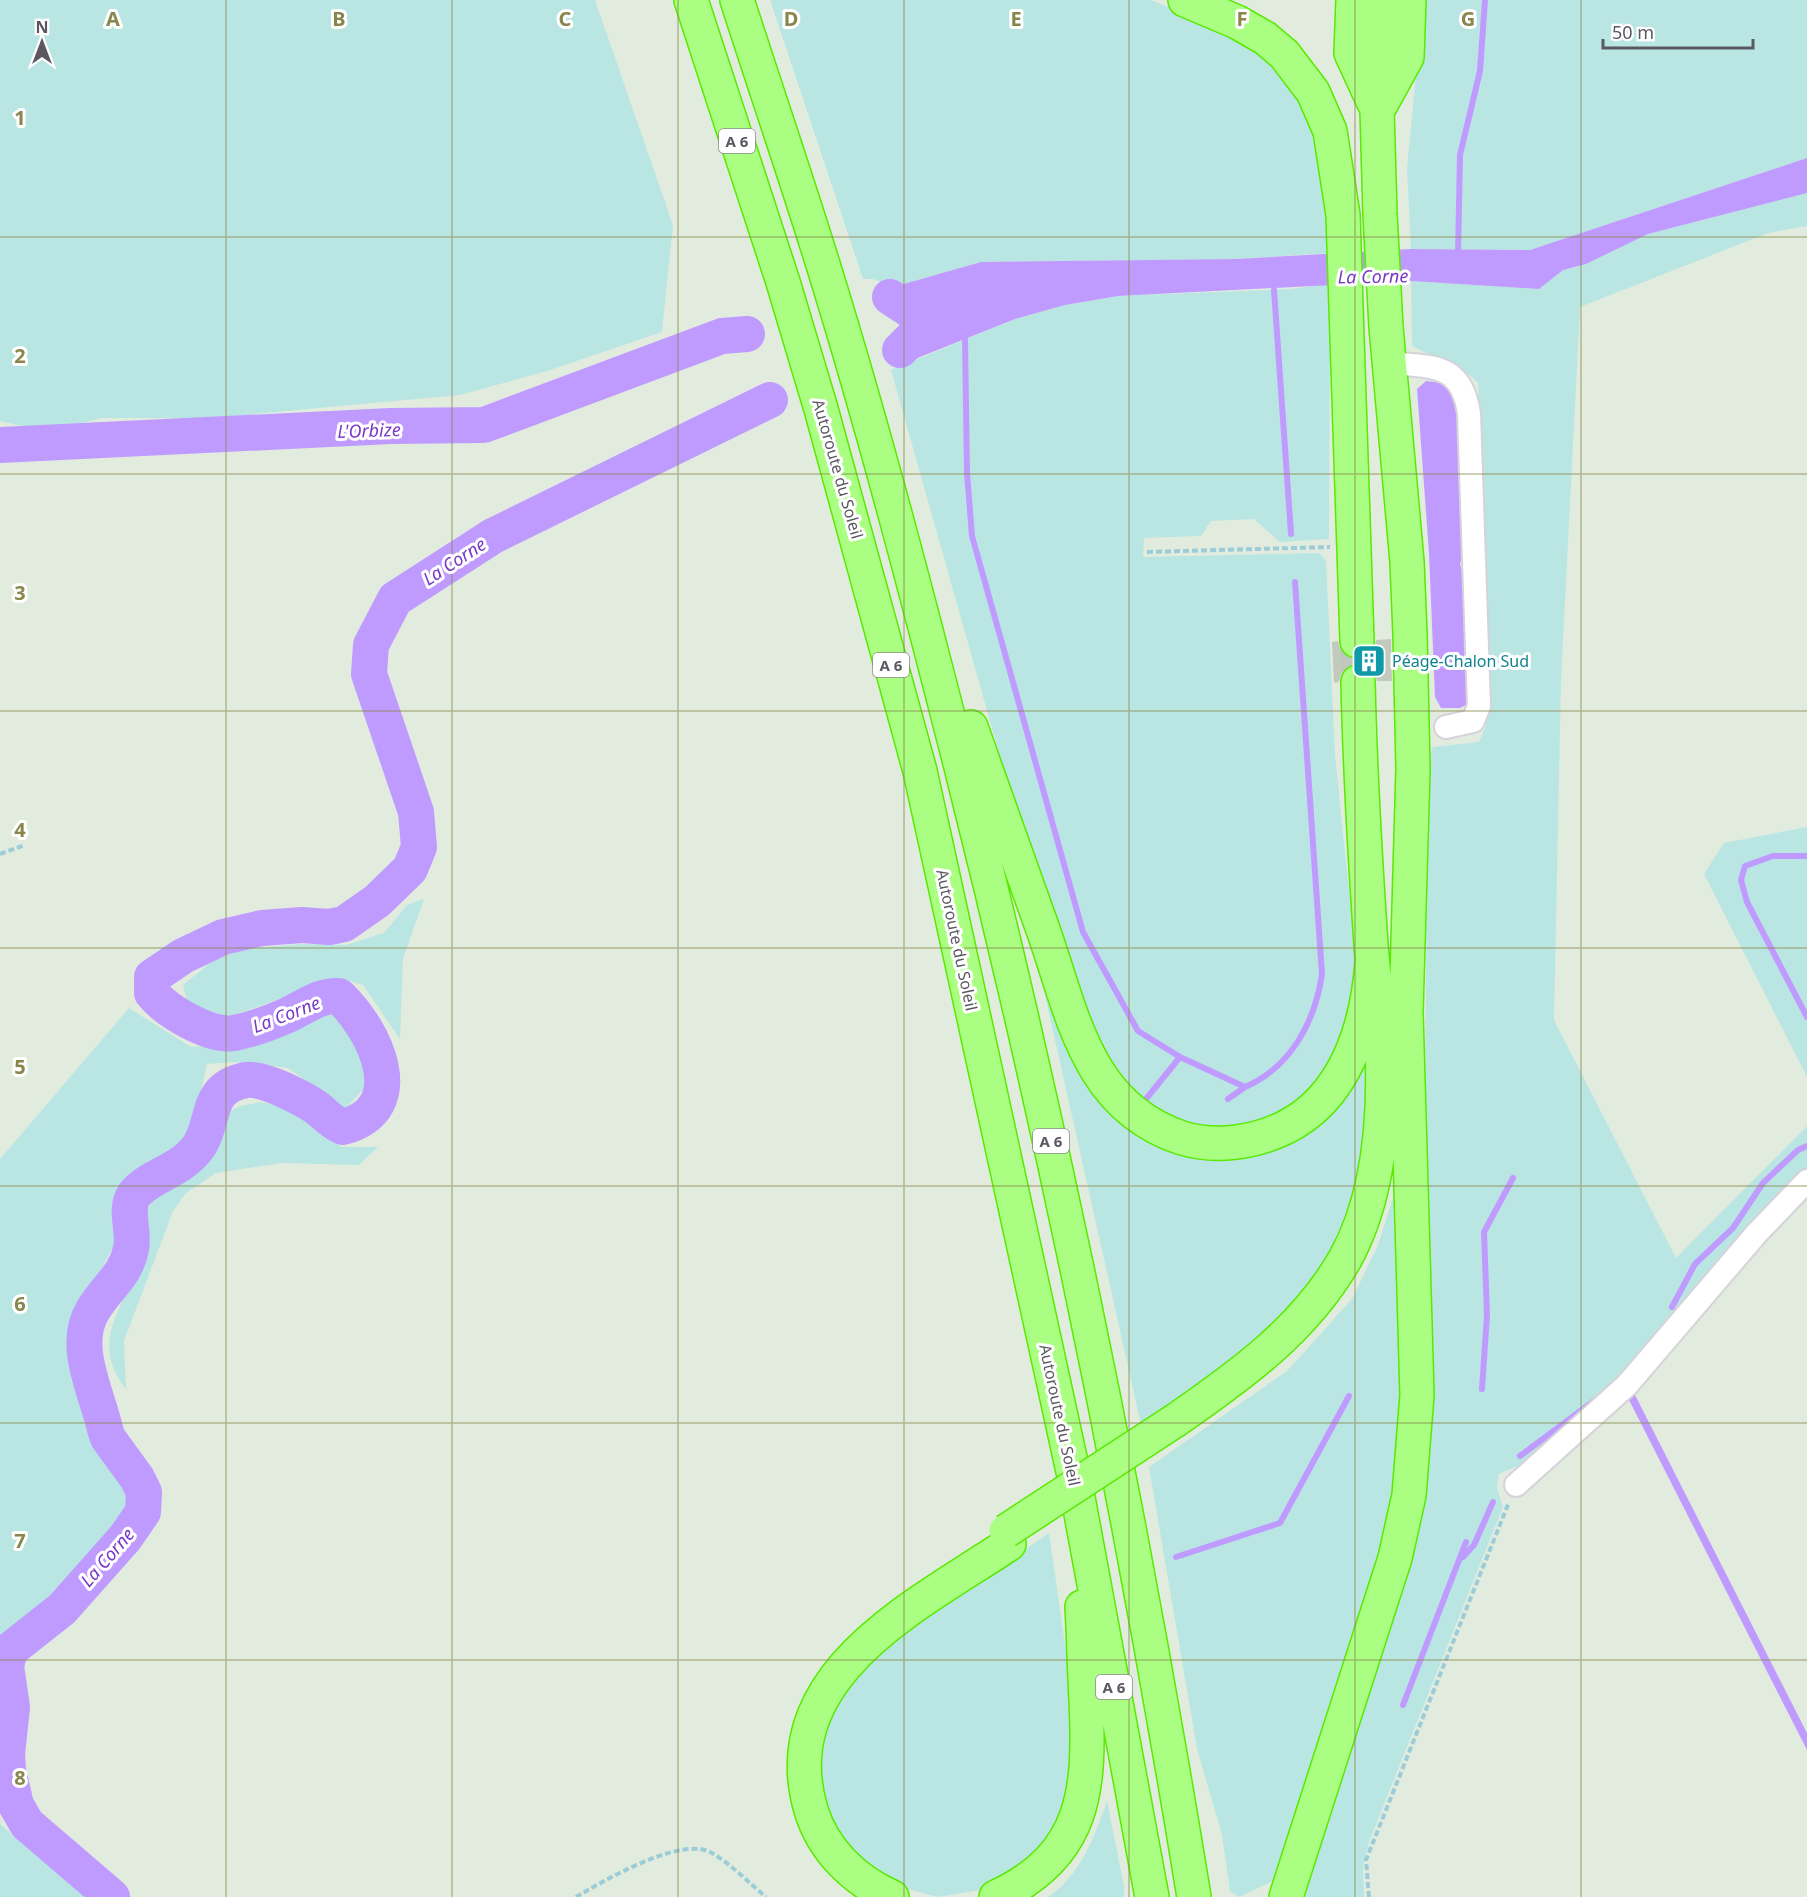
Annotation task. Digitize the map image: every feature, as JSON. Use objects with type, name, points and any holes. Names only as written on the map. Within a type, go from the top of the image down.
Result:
[{"type":"highway","name":"Autoroute du Soleil","points":[[692,0],[822,410],[920,771],[1074,1476],[1152,1897]]},
{"type":"highway","name":"A 6","points":[[737,0],[825,272],[898,527],[971,807],[1043,1104],[1105,1398],[1194,1897]]},
{"type":"highway","points":[[1185,0],[1237,22],[1265,38],[1299,71],[1324,112],[1330,131],[1342,215],[1347,326],[1353,513],[1356,641],[1340,585],[1353,513]]},
{"type":"highway","points":[[1353,0],[1351,53],[1377,110]]},
{"type":"highway","points":[[1367,0],[1364,54],[1377,110]]},
{"type":"highway","points":[[1286,1897],[1383,1600],[1408,1496],[1417,1395],[1406,1012],[1413,769],[1410,634],[1407,562],[1386,327],[1380,213],[1377,110],[1382,0]]},
{"type":"highway","points":[[1377,110],[1394,56],[1397,0]]},
{"type":"highway","points":[[1377,110],[1407,57],[1409,0]]},
{"type":"highway","points":[[898,527],[1048,942],[1080,1040],[1100,1076],[1120,1101],[1144,1121],[1160,1130],[1206,1143],[1250,1139],[1293,1123],[1323,1098],[1348,1062],[1367,1007],[1372,963]]},
{"type":"highway","points":[[892,1897],[850,1870],[838,1859],[820,1833],[808,1799],[803,1775],[808,1728],[813,1713],[830,1684],[859,1650],[904,1614],[1008,1538],[1177,1427],[1237,1377],[1293,1328],[1335,1275],[1357,1233],[1372,1179],[1381,1106],[1382,1048],[1372,963],[1361,782],[1358,682]]},
{"type":"highway","points":[[1177,1427],[1215,1410],[1293,1347],[1323,1313],[1354,1269],[1370,1235],[1383,1186],[1406,1012]]},
{"type":"highway","points":[[996,1897],[1036,1874],[1060,1847],[1074,1823],[1086,1784],[1088,1738],[1074,1476]]},
{"type":"highway","points":[[846,1897],[826,1873],[806,1840],[793,1805],[789,1756],[791,1738],[803,1701],[824,1668],[854,1636],[895,1604],[1008,1538]]},
{"type":"street","points":[[1389,363],[1432,368],[1459,381],[1466,393],[1469,414],[1479,706],[1473,721],[1446,727]]},
{"type":"street","points":[[1516,1485],[1627,1385],[1757,1233],[1807,1181]]},
{"type":"path","points":[[1148,552],[1347,546]]},
{"type":"path","points":[[0,854],[25,845]]},
{"type":"path","points":[[1369,1897],[1366,1860],[1516,1485]]},
{"type":"path","points":[[576,1897],[640,1865],[687,1848],[712,1853],[766,1897]]},
{"type":"shaded area","points":[[0,0],[595,0],[673,225],[662,332],[547,371],[460,395],[212,418],[101,418],[56,430],[36,429],[0,421]]},
{"type":"shaded area","points":[[770,0],[1151,0],[1235,34],[1266,53],[1296,91],[1322,139],[1331,253],[1236,259],[981,262],[893,287],[873,279],[863,279]]},
{"type":"shaded area","points":[[1423,0],[1807,0],[1807,158],[1530,250],[1411,249],[1407,168]]},
{"type":"shaded area","points":[[1807,193],[1807,226],[1768,233],[1580,307],[1561,681],[1554,1020],[1676,1258],[1807,1126],[1807,1174],[1608,1397],[1520,1465],[1499,1474],[1497,1488],[1503,1507],[1369,1842],[1363,1867],[1364,1897],[1302,1897],[1428,1412],[1425,1080],[1428,761],[1433,747],[1479,742],[1486,726],[1488,601],[1478,383],[1456,367],[1412,346],[1411,281],[1539,289],[1563,270],[1586,264],[1648,234]]},
{"type":"shaded area","points":[[1330,284],[1329,539],[1280,542],[1254,519],[1211,521],[1201,536],[1144,538],[1143,557],[1319,553],[1326,560],[1335,755],[1359,989],[1351,1030],[1300,1109],[1261,1124],[1224,1130],[1171,1120],[1137,1101],[1105,1065],[1019,824],[891,370],[1015,319],[1065,305],[1118,296],[1290,289]]},
{"type":"shaded area","points":[[1807,827],[1807,1077],[1704,874],[1724,843]]},
{"type":"shaded area","points":[[424,899],[403,959],[400,1039],[363,985],[339,978],[231,1016],[208,1014],[187,1001],[183,985],[215,959],[249,948],[304,944],[346,945],[384,933],[407,905]]},
{"type":"shaded area","points":[[1034,946],[1097,1092],[1130,1130],[1183,1151],[1262,1149],[1367,1048],[1368,1144],[1336,1263],[1269,1337],[1142,1429]]},
{"type":"shaded area","points":[[129,1008],[191,1047],[241,1045],[331,1012],[358,1037],[370,1082],[345,1109],[288,1068],[234,1062],[207,1064],[197,1109],[177,1154],[137,1175],[120,1192],[117,1240],[94,1283],[80,1301],[76,1326],[76,1361],[101,1451],[124,1481],[131,1500],[92,1560],[0,1639],[0,1159]]},
{"type":"shaded area","points":[[260,1102],[289,1107],[319,1127],[341,1147],[378,1147],[359,1165],[281,1163],[216,1173],[186,1193],[173,1211],[124,1341],[126,1389],[115,1372],[110,1355],[110,1340],[118,1310],[138,1262],[144,1224],[151,1203],[157,1196],[201,1164],[229,1113],[239,1106]]},
{"type":"shaded area","points":[[1397,1185],[1404,1185],[1401,1485],[1284,1876],[1239,1897],[1230,1891],[1222,1835],[1197,1749],[1149,1467],[1287,1371],[1352,1299],[1378,1245]]},
{"type":"shaded area","points":[[1049,1533],[1076,1720],[1075,1779],[1046,1852],[986,1889],[938,1897],[892,1885],[855,1860],[822,1804],[817,1758],[821,1727],[841,1688],[882,1648]]},
{"type":"shaded area","points":[[1107,1801],[1124,1886],[1124,1897],[1048,1897],[1078,1867]]},
{"type":"shaded area","points":[[0,1822],[1,1825],[86,1897],[0,1897]]},
{"type":"water","points":[[1807,158],[1807,193],[1648,234],[1586,264],[1563,270],[1539,289],[1411,281],[1118,296],[1065,305],[1015,319],[910,361],[893,287],[981,262],[1236,259],[1411,249],[1530,250]]},
{"type":"water","points":[[1426,381],[1442,383],[1455,392],[1465,552],[1460,563],[1466,592],[1470,703],[1460,708],[1441,708],[1435,697],[1429,553],[1417,389]]},
{"type":"water","points":[[1633,1391],[1807,1733],[1807,1750],[1627,1396]]},
{"type":"building","points":[[1391,639],[1392,681],[1377,681],[1374,672],[1367,666],[1357,663],[1348,666],[1341,674],[1339,682],[1334,683],[1332,642],[1338,641],[1341,651],[1349,658],[1357,660],[1367,657],[1374,649],[1376,640]]},
{"type":"waterway","points":[[1458,256],[1460,155],[1480,71],[1485,0]]},
{"type":"waterway","points":[[1274,290],[1291,534]]},
{"type":"waterway","name":"L'Orbize","points":[[890,297],[928,322]]},
{"type":"waterway","name":"La Corne","points":[[900,350],[928,322]]},
{"type":"waterway","name":"L'Orbize","points":[[0,445],[391,426],[484,425],[722,336],[747,334]]},
{"type":"waterway","points":[[965,339],[967,473],[972,536],[1083,932],[1138,1031],[1180,1057]]},
{"type":"waterway","name":"La Corne","points":[[112,1897],[27,1824],[16,1805],[7,1754],[12,1707],[6,1666],[10,1650],[62,1609],[125,1538],[143,1512],[144,1492],[137,1478],[108,1438],[105,1429],[85,1354],[84,1338],[87,1324],[93,1310],[120,1274],[128,1258],[132,1242],[130,1207],[134,1195],[140,1188],[192,1155],[204,1136],[213,1107],[223,1090],[246,1080],[262,1082],[303,1099],[343,1127],[364,1117],[377,1103],[382,1086],[381,1067],[375,1047],[365,1028],[339,996],[319,999],[288,1015],[254,1028],[224,1033],[201,1027],[167,1007],[152,993],[152,977],[183,956],[223,937],[262,928],[302,925],[329,927],[344,924],[377,901],[410,869],[419,847],[416,812],[369,674],[371,645],[395,599],[493,536],[770,400]]},
{"type":"waterway","points":[[1245,1087],[1275,1068],[1298,1041],[1307,1026],[1319,992],[1322,974],[1295,582]]},
{"type":"waterway","points":[[1807,856],[1773,856],[1745,866],[1741,880],[1747,902],[1807,1017]]},
{"type":"waterway","points":[[1146,1099],[1180,1057],[1245,1087],[1228,1099]]},
{"type":"waterway","points":[[1672,1307],[1695,1264],[1733,1228],[1763,1183],[1798,1150],[1807,1146]]},
{"type":"waterway","points":[[1482,1389],[1487,1315],[1484,1232],[1513,1178]]},
{"type":"waterway","points":[[1176,1557],[1280,1523],[1349,1396]]},
{"type":"waterway","points":[[1520,1456],[1594,1401]]},
{"type":"waterway","points":[[1463,1557],[1474,1545],[1493,1502]]},
{"type":"waterway","points":[[1403,1705],[1466,1542]]},
{"type":"tunnel","points":[[1357,641],[1358,682]]},
{"type":"place","name":"Péage-Chalon Sud","points":[[1369,661]]}]
